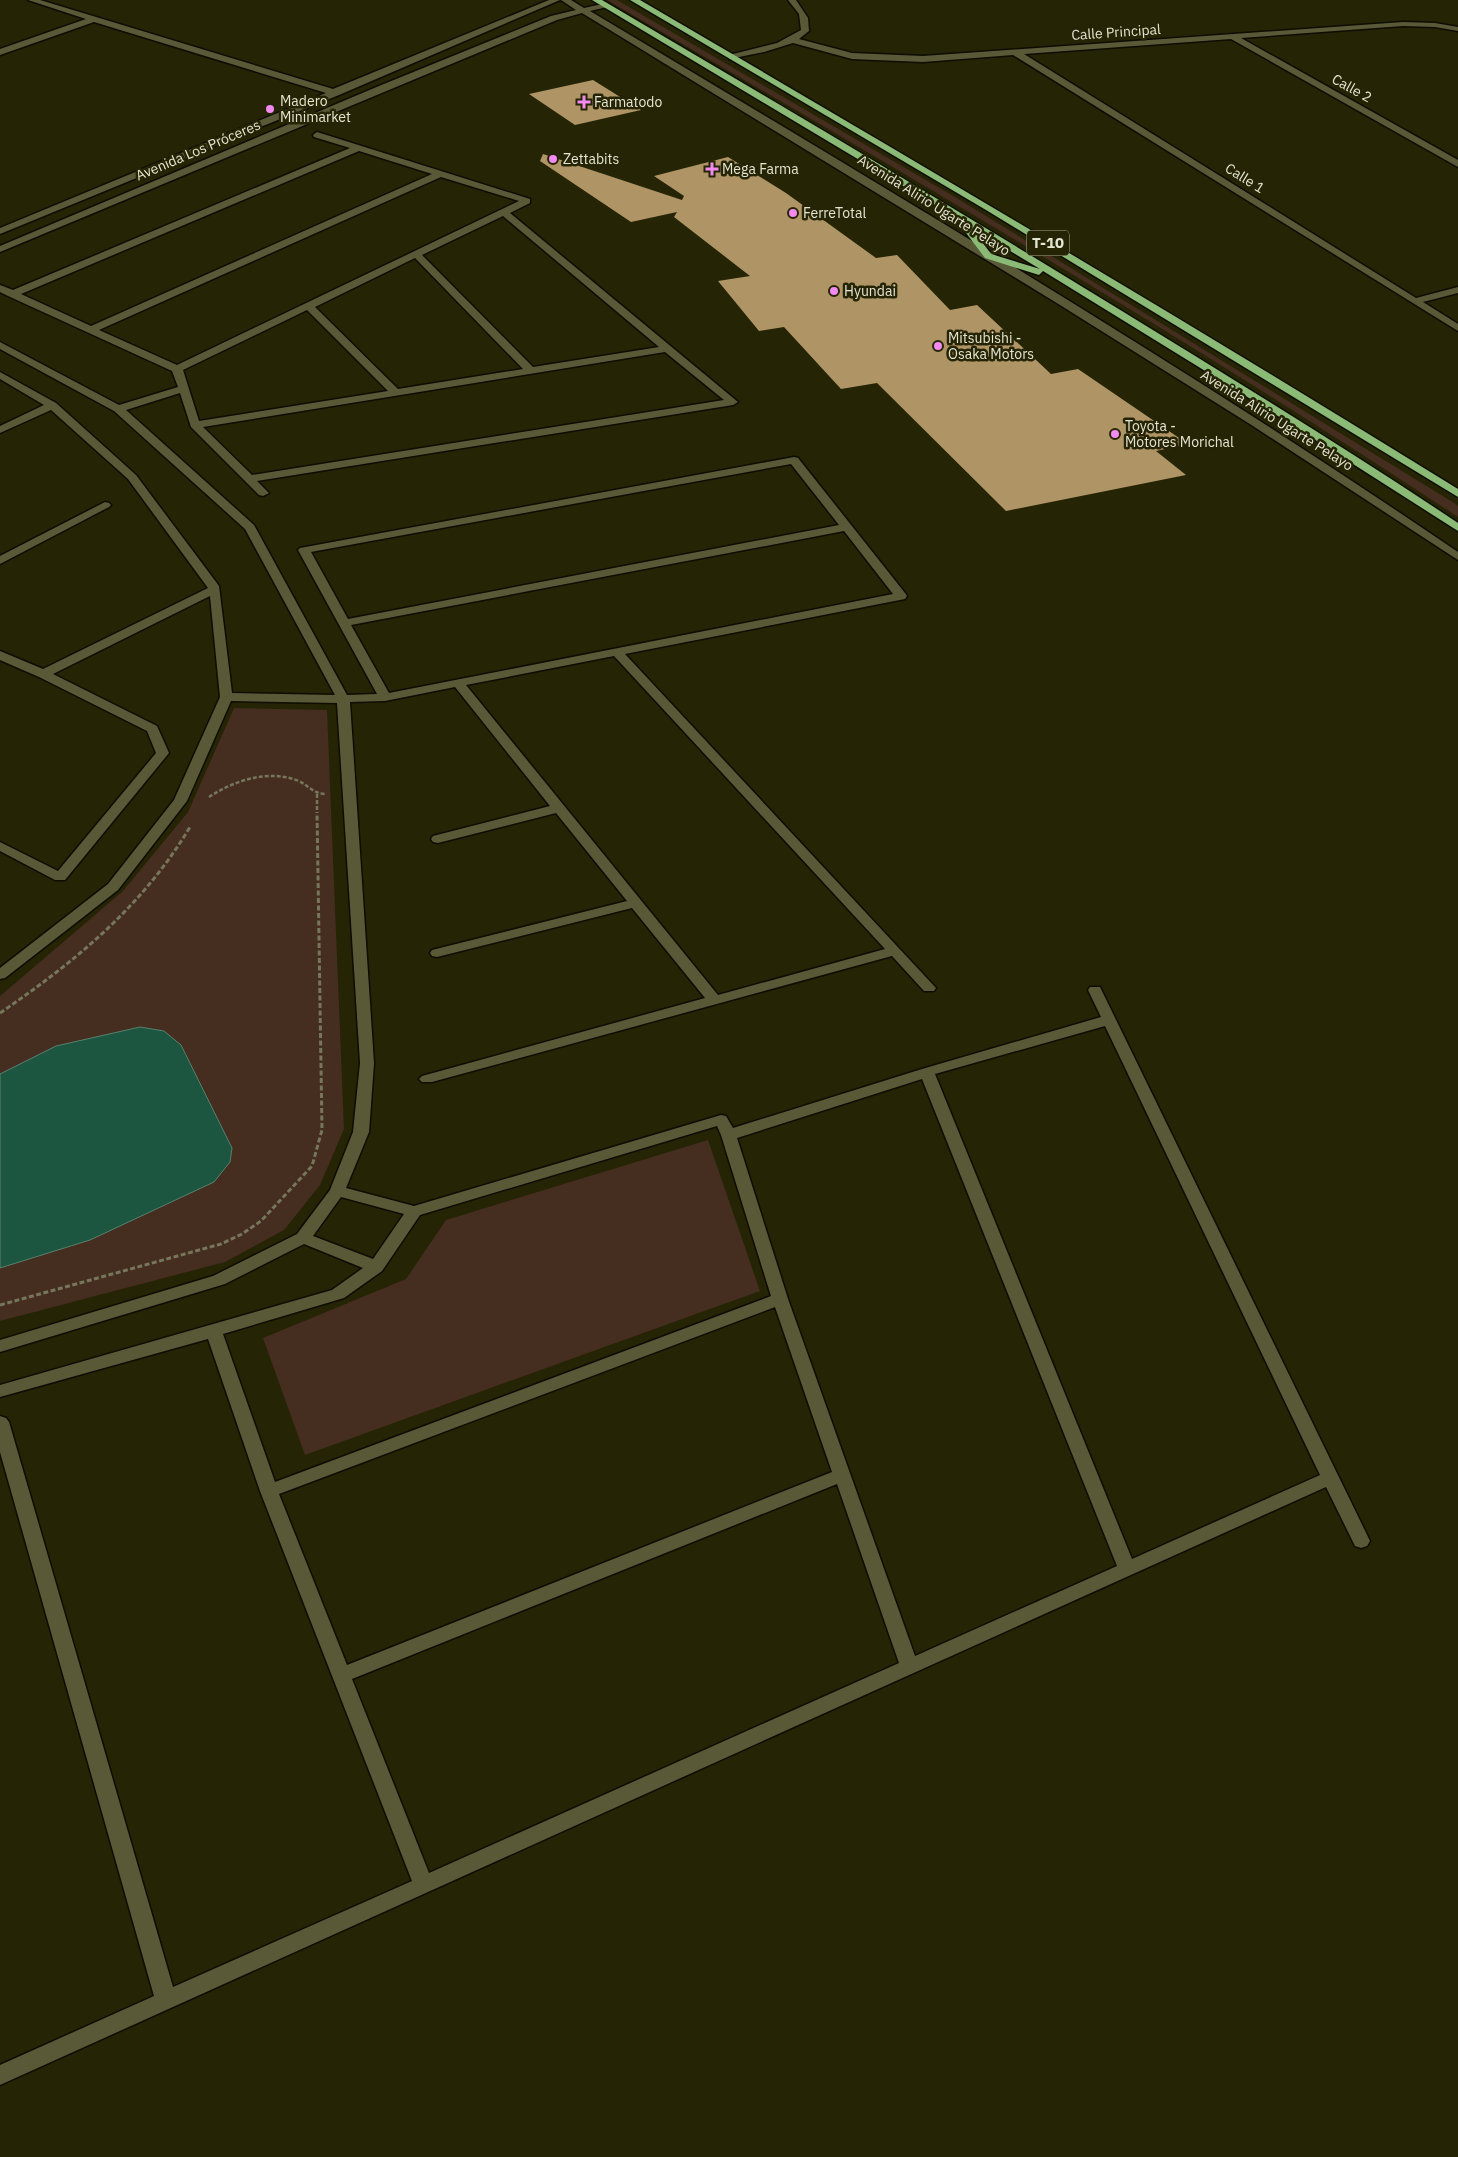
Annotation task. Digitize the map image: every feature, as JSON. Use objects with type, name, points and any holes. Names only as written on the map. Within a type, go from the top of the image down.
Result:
[{"type":"highway","name":"Avenida Alirio Ugarte Pelayo","points":[[634,0],[1141,298],[1458,494]]},
{"type":"highway","name":"Avenida Alirio Ugarte Pelayo","points":[[600,2],[958,215],[1389,482],[1458,528]]},
{"type":"highway","points":[[958,215],[988,256],[1062,279]]},
{"type":"street","points":[[32,0],[356,98]]},
{"type":"street","name":"Avenida Los Próceres","points":[[0,231],[332,91],[556,0]]},
{"type":"street","name":"Avenida Alirio Ugarte Pelayo","points":[[565,0],[988,256],[1360,490],[1458,557]]},
{"type":"street","points":[[732,57],[774,47],[792,40],[805,31],[807,26],[802,12],[792,0]]},
{"type":"street","name":"Avenida Los Próceres","points":[[0,250],[356,98],[554,18],[583,10],[600,2]]},
{"type":"street","points":[[0,52],[94,19]]},
{"type":"street","name":"Calle Principal","points":[[792,40],[835,52],[875,58],[923,60],[1403,24],[1444,26],[1458,29]]},
{"type":"street","name":"Calle 2","points":[[1232,37],[1458,164]]},
{"type":"street","points":[[444,46],[468,53]]},
{"type":"street","name":"Calle 1","points":[[1016,53],[1458,328]]},
{"type":"street","points":[[176,369],[526,201],[317,135]]},
{"type":"street","points":[[12,294],[358,148]]},
{"type":"street","points":[[90,330],[440,174]]},
{"type":"street","points":[[250,479],[733,402],[667,350],[504,212]]},
{"type":"street","points":[[416,254],[530,371]]},
{"type":"street","points":[[0,288],[176,369],[195,425],[263,492]]},
{"type":"street","points":[[1415,301],[1458,290]]},
{"type":"street","points":[[308,306],[396,393]]},
{"type":"street","points":[[0,345],[118,409],[250,527],[343,699],[367,1063],[361,1132],[337,1191],[303,1238],[219,1280],[0,1346]]},
{"type":"street","points":[[195,425],[667,350]]},
{"type":"street","points":[[0,375],[52,405],[132,477],[215,589],[226,697],[180,801],[113,887],[0,975]]},
{"type":"street","points":[[118,409],[183,388]]},
{"type":"street","points":[[0,430],[52,405]]},
{"type":"street","points":[[0,415],[18,422]]},
{"type":"street","points":[[226,697],[343,699],[386,697],[901,596],[794,460],[304,550],[386,697]]},
{"type":"street","points":[[0,561],[105,505]]},
{"type":"street","points":[[344,623],[846,527]]},
{"type":"street","points":[[43,674],[215,589]]},
{"type":"street","points":[[617,652],[929,988]]},
{"type":"street","points":[[0,655],[43,674],[152,729],[163,753],[60,877],[0,846]]},
{"type":"street","points":[[458,683],[714,1000]]},
{"type":"street","points":[[438,839],[559,808]]},
{"type":"street","points":[[437,953],[635,903]]},
{"type":"street","points":[[427,1078],[894,951]]},
{"type":"street","points":[[1095,990],[1361,1541]]},
{"type":"street","points":[[729,1135],[927,1072],[1108,1020]]},
{"type":"street","points":[[927,1072],[1126,1569]]},
{"type":"street","points":[[337,1191],[414,1211],[721,1120],[729,1135],[780,1300],[910,1667]]},
{"type":"street","points":[[0,1391],[338,1294],[376,1267],[414,1211]]},
{"type":"street","points":[[303,1238],[376,1267]]},
{"type":"street","points":[[269,1491],[780,1300]]},
{"type":"street","points":[[214,1331],[269,1491],[424,1885]]},
{"type":"street","points":[[0,1422],[166,2000]]},
{"type":"street","points":[[341,1675],[842,1475]]},
{"type":"street","points":[[0,2075],[1330,1478]]},
{"type":"path","points":[[0,1305],[222,1244],[242,1234],[261,1221],[312,1166],[322,1130],[317,794],[304,784],[285,778],[263,777],[240,780],[220,788],[206,799]]},
{"type":"path","points":[[0,1013],[73,962],[139,897],[180,847],[193,823]]},
{"type":"shaded area","points":[[607,0],[617,0],[955,197],[1451,501],[1458,506],[1458,517],[1249,382],[1143,317]]},
{"type":"shaded area","points":[[234,708],[327,710],[344,1129],[320,1185],[284,1230],[225,1262],[0,1321],[0,996],[123,891],[188,812]]},
{"type":"shaded area","points":[[140,1027],[164,1031],[181,1045],[232,1148],[230,1162],[214,1182],[90,1240],[0,1268],[0,1074],[56,1046]]},
{"type":"shaded area","points":[[708,1140],[760,1291],[305,1455],[263,1338],[406,1279],[446,1220]]},
{"type":"building","name":"Farmatodo","points":[[593,80],[641,110],[575,125],[529,94]]},
{"type":"building","points":[[543,154],[682,200],[684,196],[654,176],[728,157],[786,193],[876,258],[897,255],[950,310],[977,305],[1051,374],[1078,369],[1188,444],[1156,451],[1186,475],[1006,511],[877,383],[841,389],[784,327],[759,331],[718,281],[750,276],[674,217],[677,212],[631,222],[540,161]]},
{"type":"place","name":"Farmatodo","points":[[584,102]]},
{"type":"place","name":"Madero Minimarket","points":[[270,109]]},
{"type":"place","name":"Zettabits","points":[[553,159]]},
{"type":"place","name":"Mega Farma","points":[[712,169]]},
{"type":"place","name":"FerreTotal","points":[[793,213]]},
{"type":"place","name":"Hyundai","points":[[834,291]]},
{"type":"place","name":"Mitsubishi - Osaka Motors","points":[[938,346]]},
{"type":"place","name":"Toyota - Motores Morichal","points":[[1115,434]]}]
